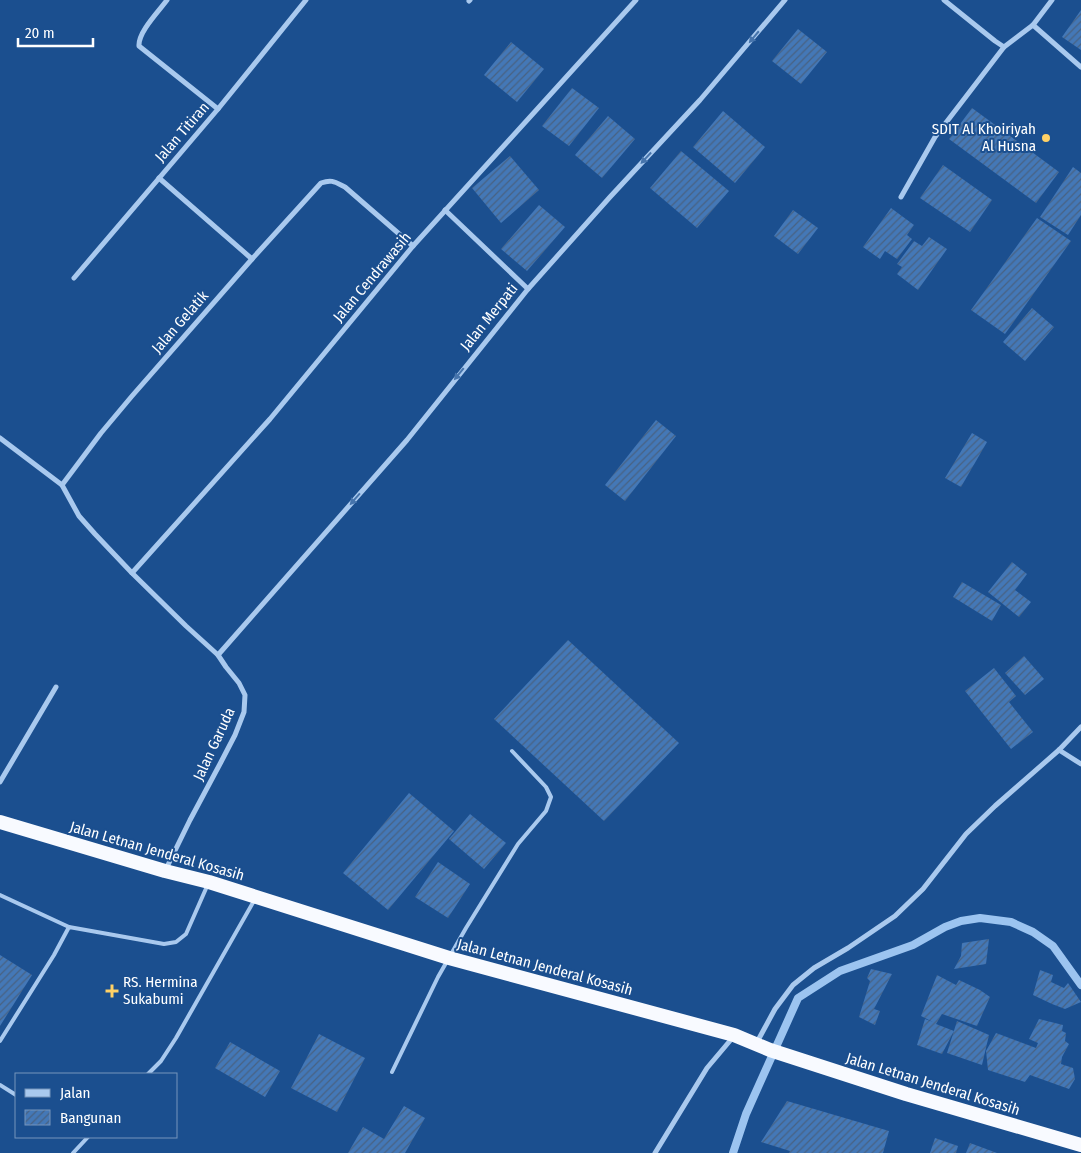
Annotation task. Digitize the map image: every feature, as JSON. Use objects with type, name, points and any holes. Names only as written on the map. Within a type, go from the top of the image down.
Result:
[{"type":"highway","name":"Jalan Letnan Jenderal Kosasih","points":[[0,822],[165,871],[209,882],[449,958],[734,1035],[796,1059],[906,1094],[1081,1145]]},
{"type":"street","points":[[167,0],[142,33],[139,46],[218,109]]},
{"type":"street","name":"Jalan Titiran","points":[[74,278],[218,109],[306,0]]},
{"type":"street","name":"Jalan Cendrawasih","points":[[132,574],[270,419],[413,246],[636,0]]},
{"type":"street","name":"Jalan Merpati","points":[[218,655],[407,440],[528,288],[700,100],[785,0]]},
{"type":"street","points":[[944,0],[1004,47]]},
{"type":"street","points":[[900,197],[935,137],[1004,47],[1033,25],[1052,0]]},
{"type":"street","points":[[1033,25],[1081,67]]},
{"type":"street","points":[[159,178],[252,258]]},
{"type":"street","name":"Jalan Gelatik","points":[[62,485],[132,396],[252,258],[321,184],[327,181],[334,181],[345,187],[413,246]]},
{"type":"street","points":[[445,210],[528,288]]},
{"type":"street","points":[[0,438],[62,485],[79,516],[132,574]]},
{"type":"street","name":"Jalan Garuda","points":[[132,574],[218,655],[239,683],[245,695],[244,712],[222,762],[165,871]]},
{"type":"street","points":[[0,782],[56,687]]},
{"type":"street","points":[[756,1044],[775,1009],[793,985],[814,968],[848,948],[894,916],[923,889],[966,834],[995,806],[1060,750],[1081,727]]},
{"type":"street","points":[[1060,750],[1081,764]]},
{"type":"street","points":[[655,1153],[707,1068],[734,1035]]},
{"type":"lane","points":[[392,1072],[438,977],[466,928],[518,844],[546,811],[550,803],[551,797],[549,792],[512,751]]},
{"type":"lane","points":[[0,894],[69,927],[164,944],[176,942],[186,934],[209,882]]},
{"type":"lane","points":[[149,1073],[161,1061],[176,1038],[256,897]]},
{"type":"lane","points":[[0,1041],[54,955],[69,927]]},
{"type":"lane","points":[[0,1085],[15,1094]]},
{"type":"lane","points":[[73,1153],[87,1138]]},
{"type":"building","points":[[1081,10],[1081,50],[1062,37]]},
{"type":"building","points":[[798,29],[827,52],[801,84],[772,61]]},
{"type":"building","points":[[511,42],[544,69],[517,102],[484,75]]},
{"type":"building","points":[[572,88],[599,108],[569,146],[542,126]]},
{"type":"building","points":[[972,108],[1059,172],[1036,203],[949,139]]},
{"type":"building","points":[[723,111],[765,147],[735,183],[693,147]]},
{"type":"building","points":[[608,116],[635,139],[602,178],[575,155]]},
{"type":"building","points":[[681,151],[729,191],[697,228],[650,188]]},
{"type":"building","points":[[510,156],[539,190],[501,223],[472,188]]},
{"type":"building","points":[[943,165],[992,200],[970,232],[920,198]]},
{"type":"building","points":[[1073,167],[1081,173],[1081,215],[1068,235],[1040,217]]},
{"type":"building","points":[[539,205],[565,227],[527,271],[501,249]]},
{"type":"building","points":[[891,208],[914,225],[907,235],[912,239],[897,259],[885,251],[880,259],[863,247]]},
{"type":"building","points":[[793,210],[818,228],[798,254],[774,236]]},
{"type":"building","points":[[1037,218],[1071,241],[1005,334],[971,310]]},
{"type":"building","points":[[929,237],[947,249],[918,290],[897,274],[902,267],[897,264],[914,241],[922,246]]},
{"type":"building","points":[[1032,308],[1054,327],[1025,361],[1003,342]]},
{"type":"building","points":[[656,420],[676,436],[625,501],[605,485]]},
{"type":"building","points":[[972,433],[987,442],[961,487],[945,478]]},
{"type":"building","points":[[1012,562],[1027,574],[1015,590],[1031,602],[1019,617],[988,592]]},
{"type":"building","points":[[962,582],[1001,605],[992,621],[953,597]]},
{"type":"building","points":[[568,640],[679,743],[604,821],[494,719]]},
{"type":"building","points":[[1024,656],[1044,679],[1025,695],[1005,673]]},
{"type":"building","points":[[994,668],[1016,696],[1009,702],[1033,732],[1011,749],[965,691]]},
{"type":"building","points":[[409,793],[454,831],[388,910],[343,873]]},
{"type":"building","points":[[470,814],[506,843],[484,869],[449,839]]},
{"type":"building","points":[[438,862],[470,884],[448,918],[415,897]]},
{"type":"building","points":[[989,939],[986,964],[954,969],[961,956],[962,943]]},
{"type":"building","points":[[0,955],[32,975],[0,1026]]},
{"type":"building","points":[[871,969],[892,974],[874,1009],[880,1011],[875,1025],[859,1017],[870,981],[867,978]]},
{"type":"building","points":[[1040,970],[1053,975],[1051,982],[1064,988],[1068,983],[1081,1002],[1065,1009],[1033,995]]},
{"type":"building","points":[[937,975],[956,985],[959,980],[990,997],[977,1026],[942,1014],[936,1024],[954,1031],[942,1054],[917,1045],[925,1019],[933,1022],[921,1016]]},
{"type":"building","points":[[1039,1019],[1063,1025],[1062,1031],[1066,1033],[1065,1041],[1069,1044],[1062,1057],[1061,1064],[1073,1068],[1075,1079],[1069,1089],[1030,1075],[1025,1082],[988,1070],[986,1051],[996,1033],[1036,1048],[1038,1043],[1029,1039]]},
{"type":"building","points":[[957,1021],[989,1035],[982,1065],[947,1053]]},
{"type":"building","points":[[319,1034],[365,1058],[337,1112],[291,1088]]},
{"type":"building","points":[[230,1042],[280,1071],[265,1097],[215,1068]]},
{"type":"building","points":[[787,1101],[889,1131],[883,1153],[789,1153],[790,1151],[761,1142]]},
{"type":"building","points":[[404,1106],[425,1118],[405,1153],[348,1153],[363,1127],[384,1139]]},
{"type":"building","points":[[935,1138],[958,1146],[956,1153],[930,1153]]},
{"type":"building","points":[[970,1143],[997,1153],[966,1153]]},
{"type":"waterway","points":[[733,1153],[746,1114],[798,998],[840,971],[913,945],[945,927],[961,921],[980,918],[1011,922],[1033,932],[1053,946],[1081,985]]},
{"type":"place","name":"SDIT Al Khoiriyah Al Husna","points":[[1046,138]]},
{"type":"place","name":"RS. Hermina Sukabumi","points":[[112,991]]}]
